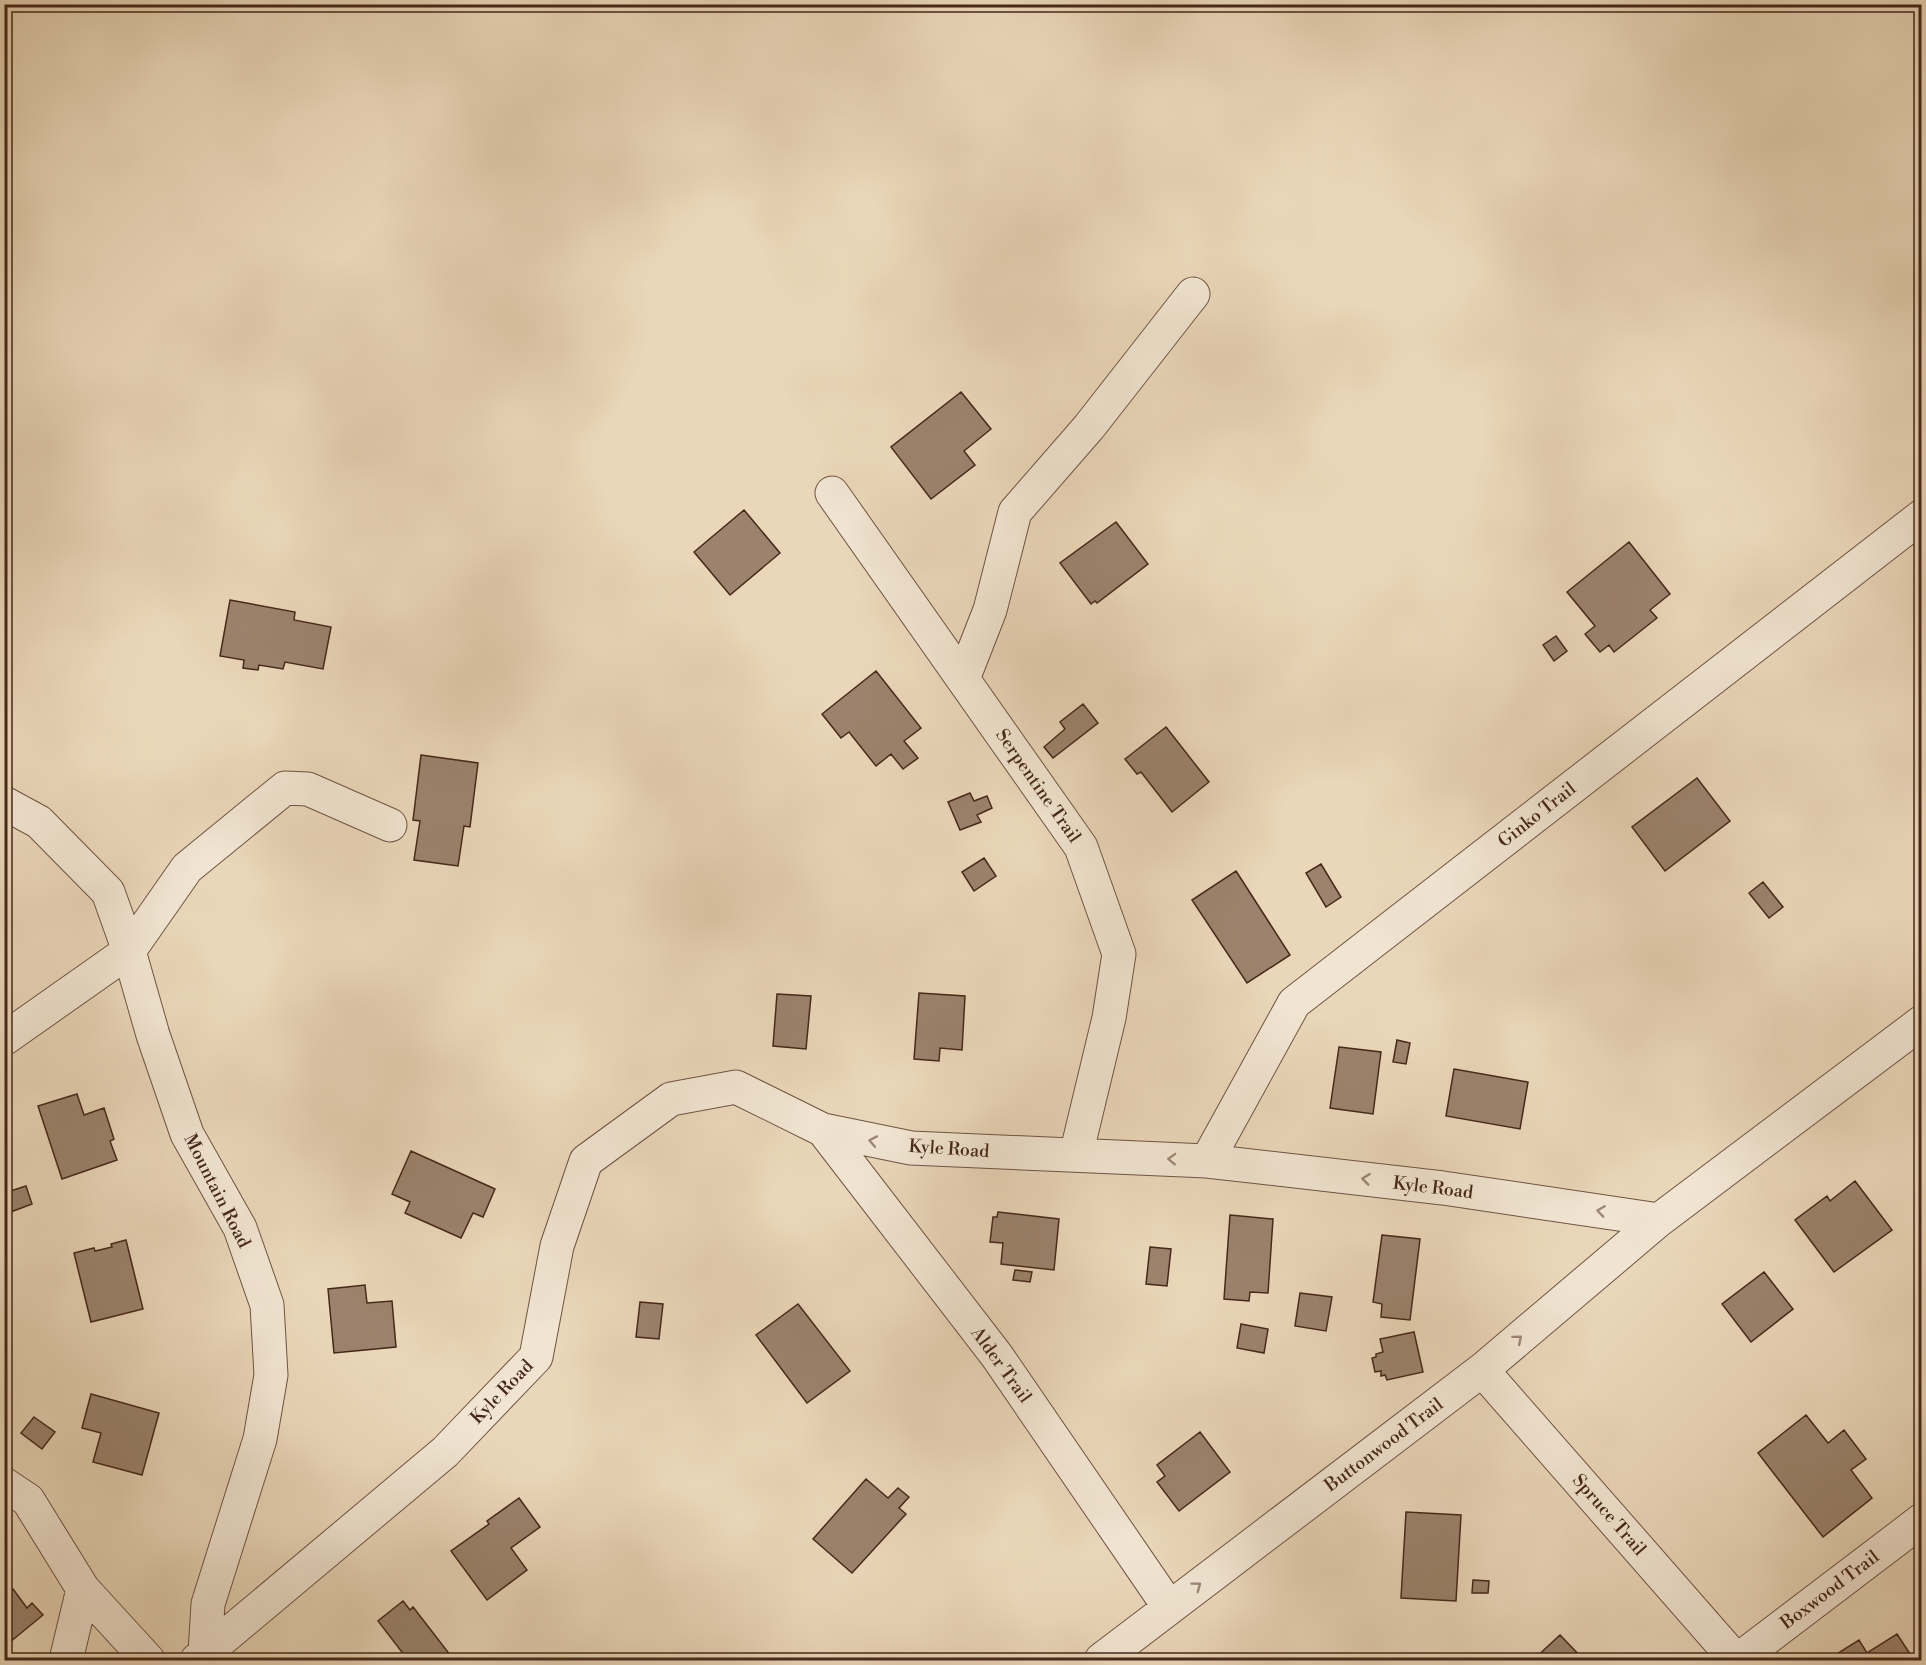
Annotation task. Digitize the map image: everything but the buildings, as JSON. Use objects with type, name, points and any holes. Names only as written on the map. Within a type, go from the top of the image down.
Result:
[{"type":"street","points":[[963,679],[990,610],[1015,512],[1089,427],[1193,294]]},
{"type":"street","name":"Serpentine Trail","points":[[832,493],[1081,847],[1119,954],[1109,1018],[1076,1155]]},
{"type":"street","name":"Ginko Trail","points":[[1207,1161],[1294,1003],[1922,516]]},
{"type":"street","points":[[4,1039],[129,951],[187,868],[285,788],[308,789],[390,825]]},
{"type":"street","name":"Mountain Road","points":[[4,803],[39,822],[108,892],[187,1134],[240,1228],[267,1305],[271,1375],[260,1439],[208,1604],[205,1658]]},
{"type":"street","points":[[1659,1220],[1922,1022]]},
{"type":"street","name":"Kyle Road","points":[[205,1658],[445,1452],[536,1357],[557,1246],[586,1161],[671,1099],[736,1087],[823,1130],[911,1148],[1207,1161],[1443,1188],[1659,1220]]},
{"type":"street","name":"Alder Trail","points":[[823,1130],[997,1356],[1169,1607]]},
{"type":"street","name":"Buttonwood Trail","points":[[1101,1660],[1482,1370],[1659,1220]]},
{"type":"street","name":"Spruce Trail","points":[[1482,1370],[1737,1660]]},
{"type":"street","points":[[4,1484],[28,1500],[83,1589],[148,1660]]},
{"type":"street","name":"Boxwood Trail","points":[[1737,1660],[1922,1520]]},
{"type":"street","points":[[66,1660],[83,1589]]}]
